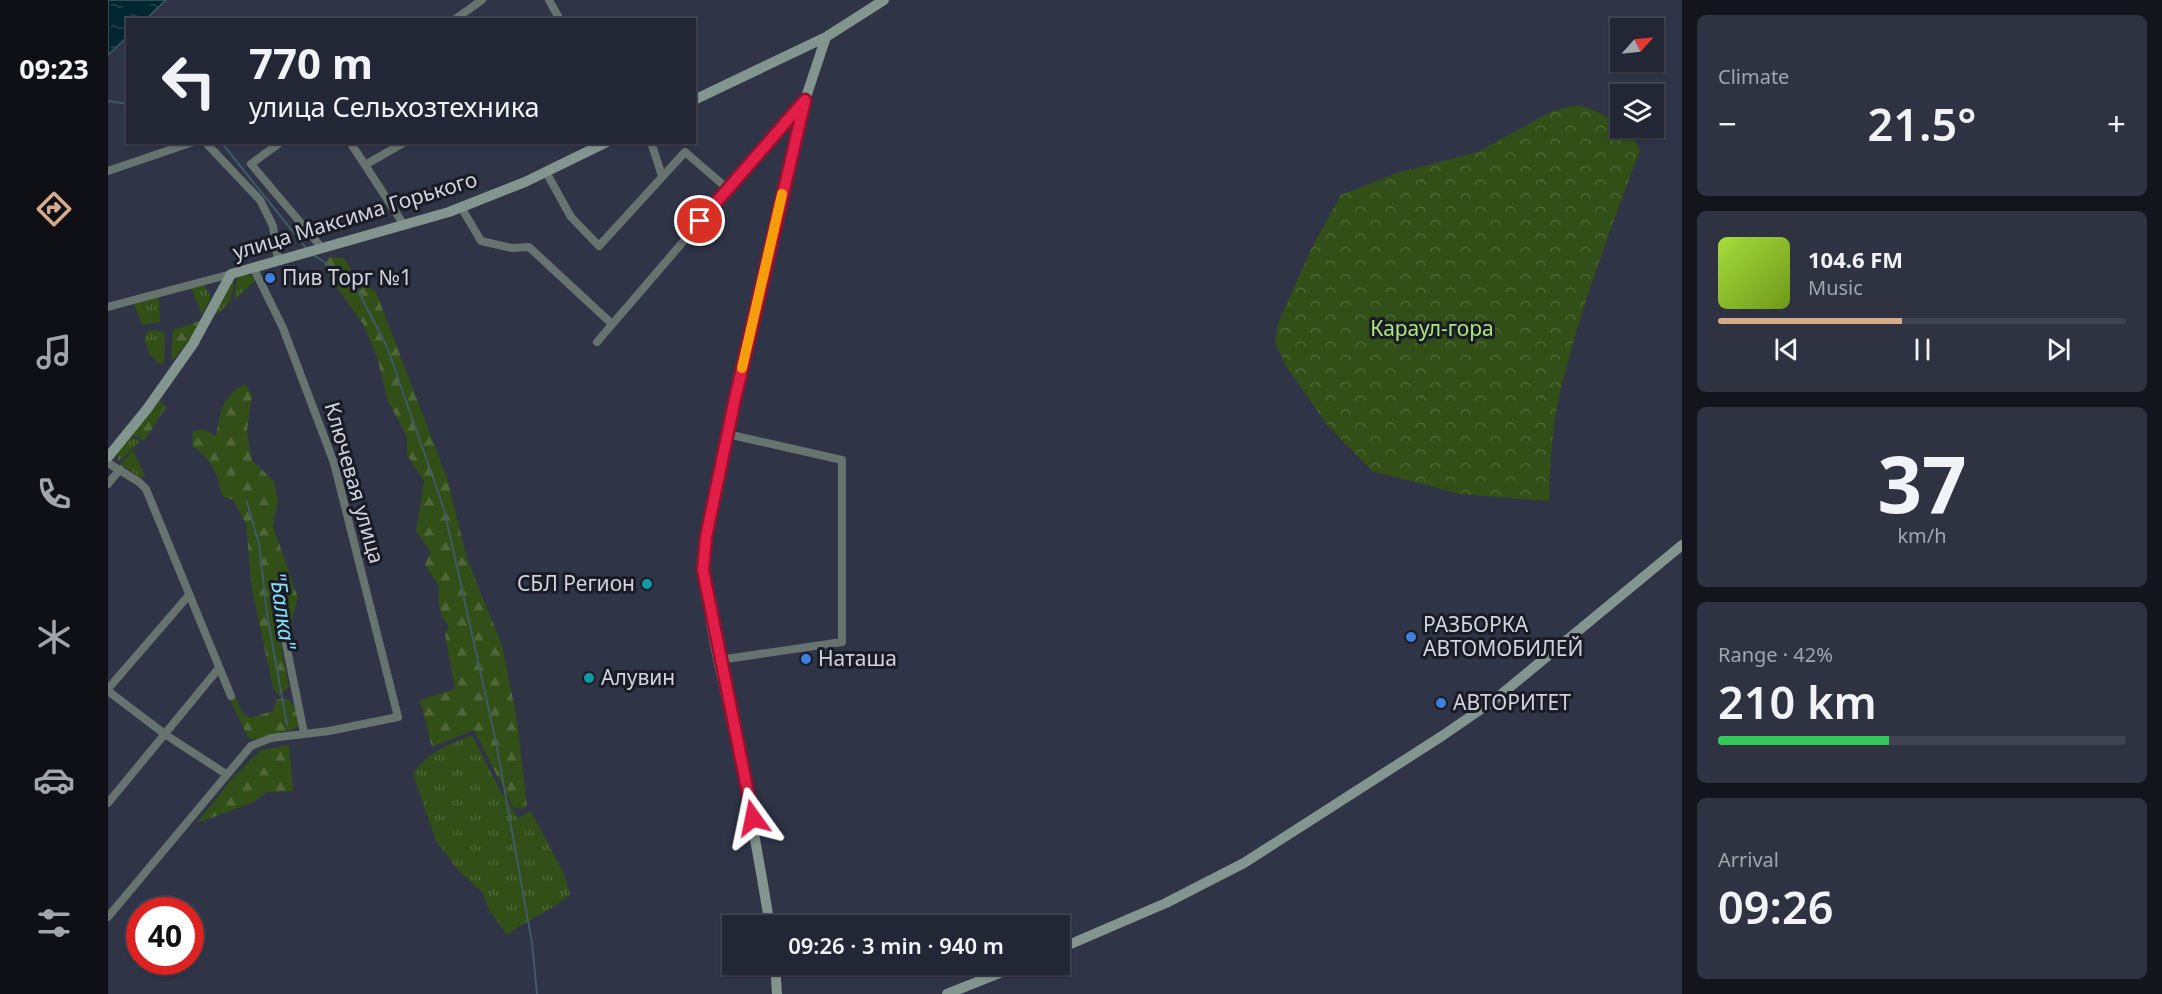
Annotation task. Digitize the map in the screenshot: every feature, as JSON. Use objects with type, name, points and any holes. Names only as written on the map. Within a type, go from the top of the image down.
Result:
[{"type":"street","points":[[457,18],[482,0]]},
{"type":"street","points":[[549,0],[559,18]]},
{"type":"street","points":[[696,99],[826,37],[884,0]]},
{"type":"street","points":[[768,915],[753,818],[719,660],[703,570],[706,537],[728,434],[805,100],[826,37]]},
{"type":"street","points":[[597,342],[805,100]]},
{"type":"street","points":[[108,171],[188,144]]},
{"type":"street","points":[[207,144],[260,200],[273,226],[278,261]]},
{"type":"street","points":[[278,144],[251,164],[322,248]]},
{"type":"street","points":[[351,144],[404,225]]},
{"type":"street","points":[[365,165],[402,144]]},
{"type":"street","name":"улица Максима Горького","points":[[108,307],[278,261],[461,207],[546,172],[603,144]]},
{"type":"street","points":[[652,144],[662,176]]},
{"type":"street","points":[[546,172],[571,217],[599,246],[685,152],[728,189]]},
{"type":"street","points":[[461,207],[481,241],[512,248],[529,247],[612,324]]},
{"type":"street","name":"Ключевая улица","points":[[253,267],[283,328],[334,463],[398,717],[330,731],[304,733]]},
{"type":"street","points":[[108,457],[193,344],[231,274]]},
{"type":"street","points":[[719,660],[842,642],[842,460],[728,434]]},
{"type":"street","points":[[108,463],[146,489],[231,696]]},
{"type":"street","points":[[108,484],[120,470]]},
{"type":"street","points":[[1070,944],[1166,903],[1244,862],[1442,736],[1493,701],[1682,545]]},
{"type":"street","points":[[189,595],[108,690],[166,735],[226,774]]},
{"type":"street","points":[[108,917],[166,850],[245,751],[256,743],[304,733],[282,624]]},
{"type":"street","points":[[108,802],[166,735],[219,668]]},
{"type":"street","points":[[776,975],[777,994]]},
{"type":"street","points":[[946,994],[994,975]]},
{"type":"green space","name":"Караул-гора","points":[[1578,105],[1598,112],[1610,119],[1610,138],[1633,138],[1640,150],[1596,270],[1568,361],[1555,419],[1549,501],[1460,494],[1372,471],[1328,426],[1286,366],[1275,343],[1278,323],[1314,243],[1341,195],[1397,173],[1478,152],[1552,111]]},
{"type":"green space","points":[[329,257],[344,258],[353,273],[376,292],[447,478],[467,559],[502,645],[517,720],[527,807],[514,809],[474,730],[432,747],[420,700],[455,689],[445,634],[449,627],[440,608],[439,586],[425,565],[431,552],[416,531],[424,481],[407,455],[407,437],[388,401],[377,357],[363,324],[329,277],[324,265]]},
{"type":"green space","points":[[245,274],[251,275],[256,280],[234,300],[237,278]]},
{"type":"green space","points":[[234,279],[230,300],[213,316]]},
{"type":"green space","points":[[198,285],[204,286],[211,297],[202,315],[191,288]]},
{"type":"green space","points":[[159,297],[160,322],[142,325],[134,304]]},
{"type":"green space","points":[[199,321],[194,334],[174,359],[171,358],[173,330]]},
{"type":"green space","points":[[156,330],[165,333],[164,364],[160,364],[150,355],[144,338],[148,331]]},
{"type":"green space","points":[[245,384],[252,394],[247,431],[252,461],[274,481],[278,501],[273,526],[298,598],[290,625],[278,631],[289,687],[279,695],[273,688],[252,589],[246,524],[233,500],[222,496],[216,474],[209,462],[193,447],[192,432],[203,429],[216,436],[223,405],[231,394]]},
{"type":"green space","points":[[160,401],[166,407],[144,441],[139,437],[131,436]]},
{"type":"green space","points":[[129,438],[138,439],[139,442],[119,462],[117,453]]},
{"type":"green space","points":[[133,450],[145,476],[141,478],[121,464]]},
{"type":"green space","points":[[235,696],[242,712],[250,718],[273,711],[276,700],[287,699],[293,705],[299,724],[294,729],[252,740],[247,736],[230,699]]},
{"type":"green space","points":[[472,735],[499,788],[518,818],[531,811],[564,874],[570,894],[555,906],[507,935],[489,910],[483,893],[458,870],[436,841],[413,774],[431,755]]},
{"type":"green space","points":[[289,745],[293,791],[266,792],[254,802],[197,823],[231,780],[261,750]]},
{"type":"water","points":[[108,0],[166,0],[147,18],[126,18],[126,38],[108,55]]},
{"type":"waterway","points":[[108,101],[126,104]]},
{"type":"waterway","points":[[223,144],[306,248]]},
{"type":"waterway","points":[[312,254],[353,281],[387,347],[444,509],[496,742],[532,943],[537,994]]},
{"type":"waterway","name":"\"Балка\"","points":[[247,502],[259,544],[267,614],[287,725]]},
{"type":"slow traffic","points":[[742,368],[782,194]]},
{"type":"place","name":"Пив Торг №1","points":[[270,278]]},
{"type":"place","name":"СБЛ Регион","points":[[647,584]]},
{"type":"place","name":"РАЗБОРКА АВТОМОБИЛЕЙ","points":[[1411,637]]},
{"type":"place","name":"Наташа","points":[[806,659]]},
{"type":"place","name":"Алувин","points":[[589,678]]},
{"type":"place","name":"АВТОРИТЕТ","points":[[1441,703]]},
{"type":"route","points":[[700,221],[805,100],[734,403],[706,537],[703,570],[712,627],[753,818]]}]
